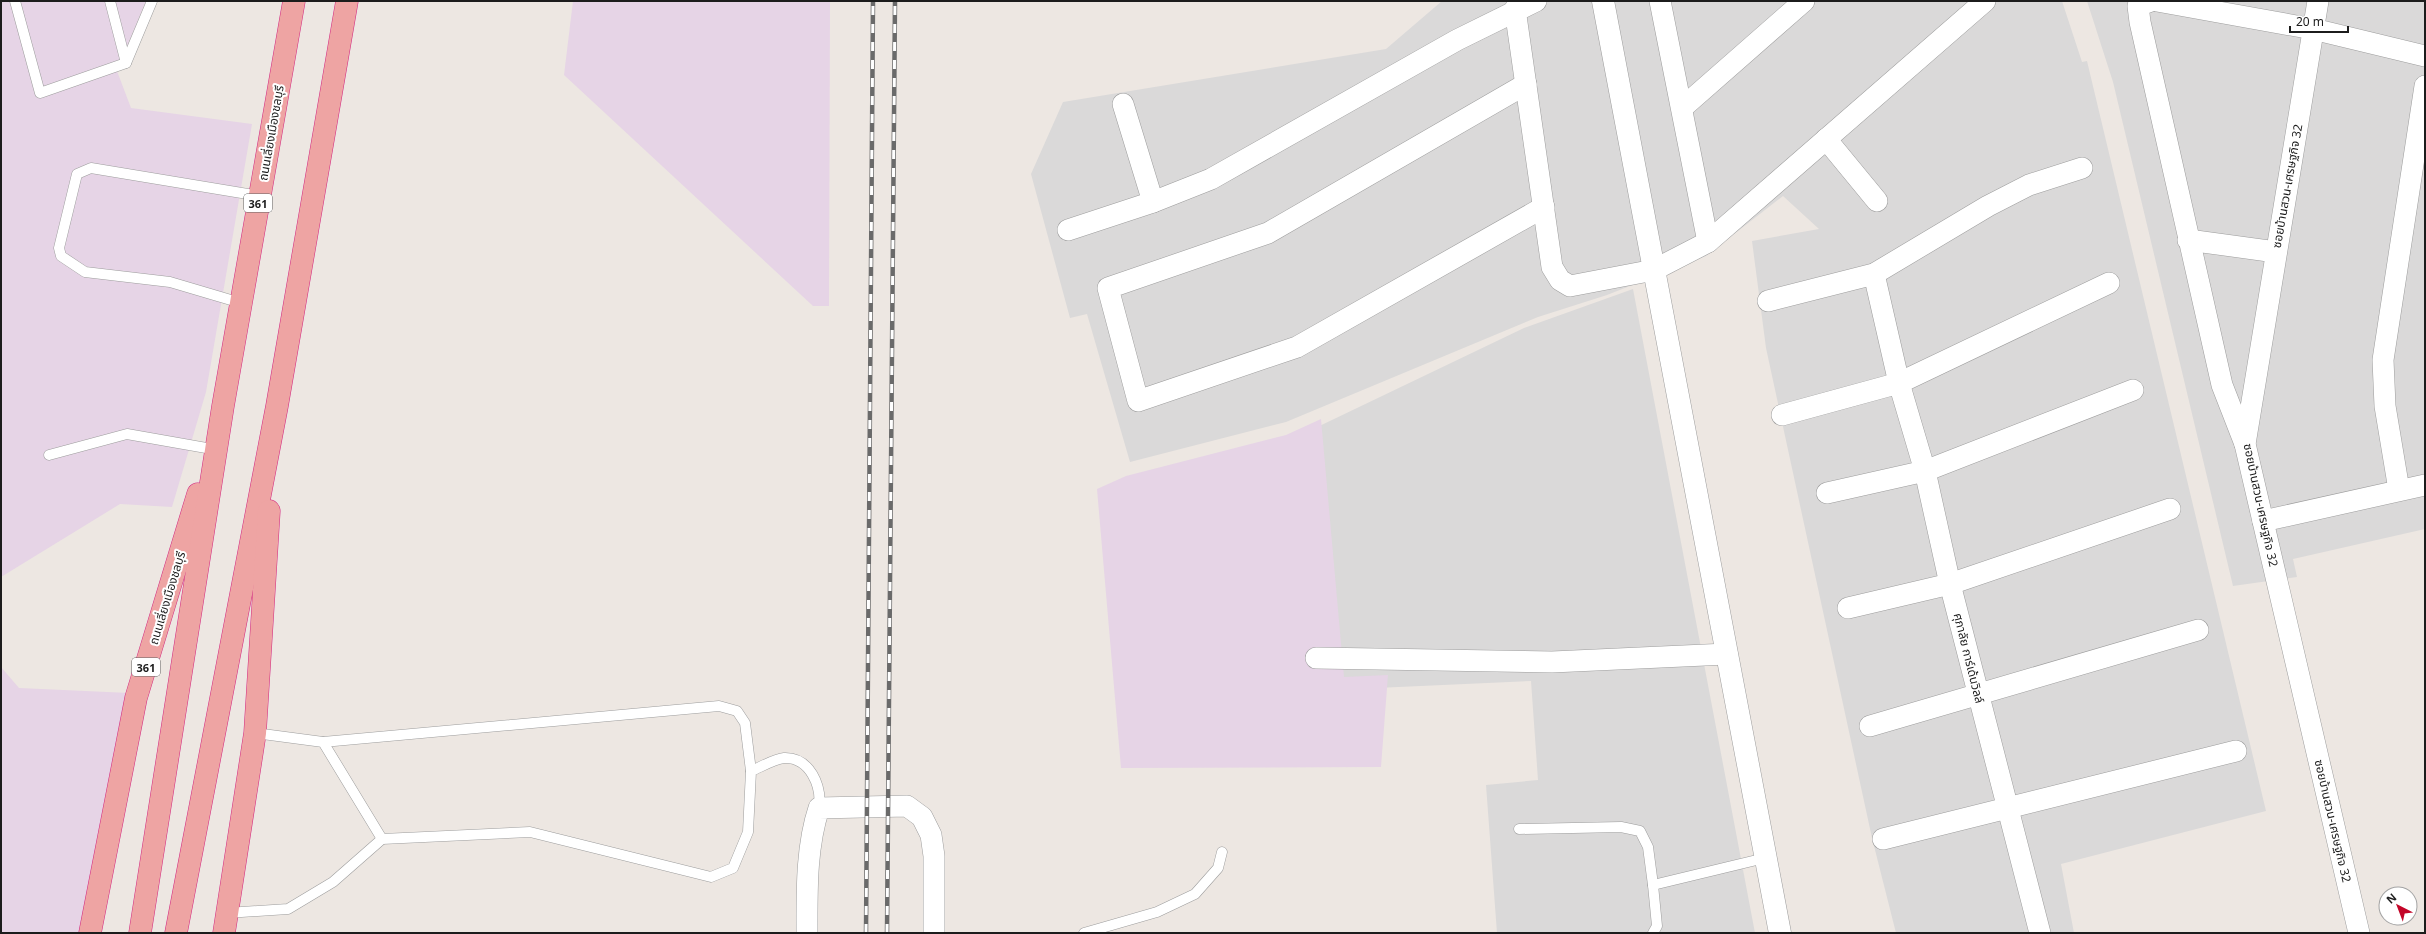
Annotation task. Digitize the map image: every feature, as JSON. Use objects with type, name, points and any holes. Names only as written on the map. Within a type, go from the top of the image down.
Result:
[{"type":"highway","name":"ถนนเลี่ยงเมืองชลบุรี","points":[[140,933],[223,406],[294,1]]},
{"type":"highway","points":[[176,933],[277,406],[347,1]]},
{"type":"highway","name":"ถนนเลี่ยงเมืองชลบุรี","points":[[90,933],[136,698],[212,449],[223,406]]},
{"type":"highway","points":[[226,923],[255,733],[277,406]]},
{"type":"street","points":[[1068,230],[1153,202],[1211,179],[1457,40],[1515,9],[1536,1]]},
{"type":"street","points":[[1603,1],[1780,933]]},
{"type":"street","points":[[1660,1],[1708,242]]},
{"type":"street","points":[[1682,108],[1804,1]]},
{"type":"street","points":[[1515,9],[1552,267],[1560,280],[1570,286],[1654,270],[1708,242],[1985,1]]},
{"type":"street","points":[[2151,1],[2138,6],[2140,22],[2188,240],[2222,385],[2245,444]]},
{"type":"street","points":[[2157,1],[2197,5],[2313,29],[2425,56]]},
{"type":"street","name":"ซอยบ้านสวน-เศรษฐกิจ 32","points":[[2318,1],[2245,444],[2359,933]]},
{"type":"street","points":[[1526,84],[1268,233],[1108,288],[1138,401],[1297,347],[1544,206]]},
{"type":"street","points":[[2399,490],[2385,406],[2383,360],[2425,86]]},
{"type":"street","points":[[1123,104],[1153,202]]},
{"type":"street","points":[[1826,139],[1877,201]]},
{"type":"street","points":[[1768,301],[1874,274],[1988,206],[2029,185],[2082,168]]},
{"type":"street","points":[[2188,240],[2276,252]]},
{"type":"street","name":"ศุภาลัย การ์เด้นวิลล์","points":[[1874,274],[1899,384],[1925,471],[1950,584],[2040,933]]},
{"type":"street","points":[[1782,415],[1899,384],[2109,283]]},
{"type":"street","points":[[1827,493],[1925,471],[2133,390]]},
{"type":"street","points":[[2263,521],[2425,485]]},
{"type":"street","points":[[1848,608],[1950,584],[2170,509]]},
{"type":"street","points":[[1870,726],[2198,630]]},
{"type":"street","points":[[1316,658],[1552,662],[1727,654]]},
{"type":"street","points":[[1883,839],[2008,810],[2236,750]]},
{"type":"street","points":[[807,933],[807,886],[814,823],[819,808],[907,806],[922,817],[931,835],[934,856],[934,933]]},
{"type":"lane","points":[[15,1],[40,93],[126,63],[152,1]]},
{"type":"lane","points":[[110,1],[126,63]]},
{"type":"lane","points":[[241,303],[170,282],[85,272],[61,256],[59,248],[77,174],[92,168],[260,196]]},
{"type":"lane","points":[[49,455],[127,434],[212,449]]},
{"type":"lane","points":[[226,923],[288,909],[334,882],[382,840],[530,832],[711,877],[733,868],[748,832],[751,771],[745,723],[737,711],[720,706],[324,742],[255,733]]},
{"type":"lane","points":[[324,742],[382,840]]},
{"type":"lane","points":[[751,771],[784,758],[802,763],[814,774],[821,795],[819,808]]},
{"type":"lane","points":[[1519,829],[1621,827],[1640,831],[1648,847],[1653,885],[1657,926],[1652,933]]},
{"type":"lane","points":[[1084,933],[1157,912],[1195,894],[1218,868],[1222,852]]},
{"type":"lane","points":[[1653,885],[1766,858]]},
{"type":"shaded area","points":[[1,1],[146,1],[117,71],[131,108],[252,124],[206,392],[172,507],[120,504],[1,577]]},
{"type":"shaded area","points":[[573,1],[830,1],[829,306],[813,306],[564,75]]},
{"type":"shaded area","points":[[1442,1],[2062,1],[2082,62],[2087,61],[2266,811],[2061,864],[2074,933],[1896,933],[1872,838],[1766,348],[1752,241],[1819,229],[1783,196],[1706,256],[1607,295],[1538,317],[1286,422],[1130,462],[1087,314],[1070,318],[1031,174],[1063,102],[1386,49]]},
{"type":"shaded area","points":[[2087,1],[2425,1],[2425,529],[2293,559],[2297,577],[2233,586],[2113,82]]},
{"type":"shaded area","points":[[1633,289],[1755,933],[1497,933],[1486,785],[1538,780],[1531,681],[1332,690],[1309,431],[1524,328]]},
{"type":"shaded area","points":[[1321,419],[1344,677],[1388,675],[1381,767],[1121,768],[1097,489],[1126,476],[1286,435]]},
{"type":"shaded area","points":[[1,667],[19,688],[129,693],[122,714],[79,933],[1,933]]},
{"type":"railway","points":[[866,933],[873,1]]},
{"type":"railway","points":[[887,933],[895,1]]}]
